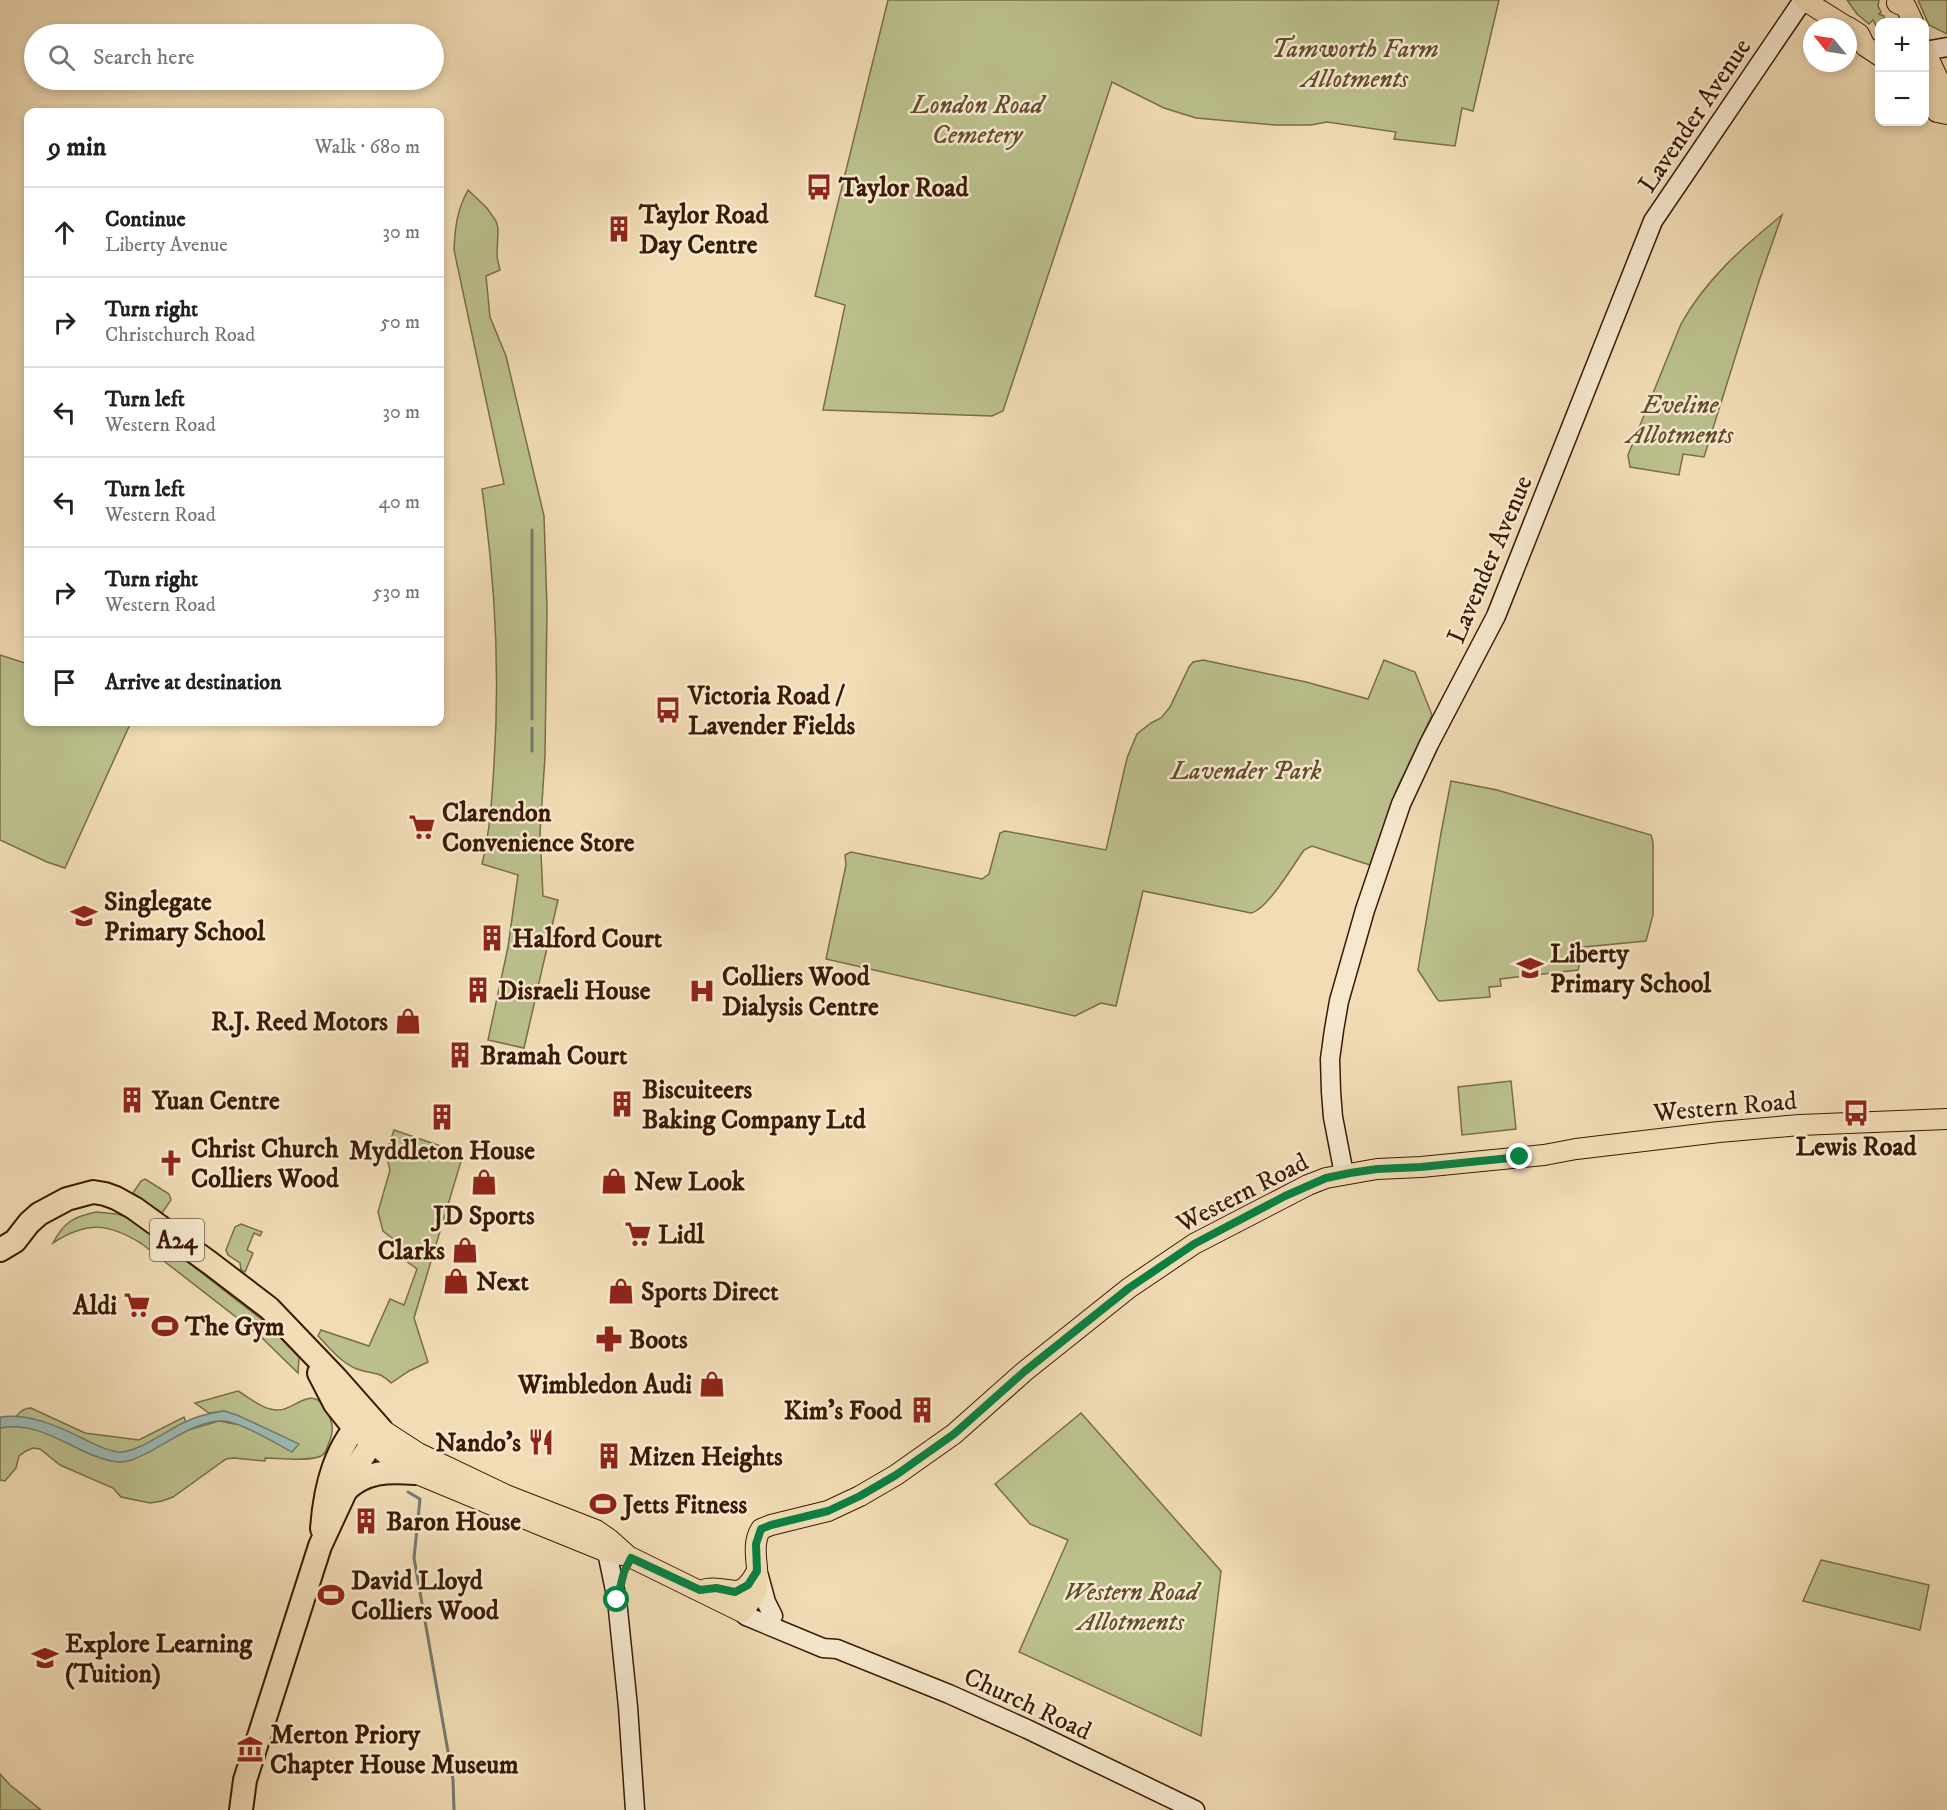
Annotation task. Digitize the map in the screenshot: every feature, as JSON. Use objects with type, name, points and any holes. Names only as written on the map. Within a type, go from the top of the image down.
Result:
[{"type":"highway","name":"A24","points":[[52,1207],[76,1196],[93,1192],[105,1194],[134,1208],[269,1308],[310,1353],[335,1404],[368,1429]]},
{"type":"highway","points":[[0,1250],[15,1241],[39,1214],[52,1207]]},
{"type":"highway","points":[[0,1266],[18,1257],[32,1244],[43,1228],[52,1207]]},
{"type":"highway","points":[[241,1810],[246,1778],[320,1546],[323,1512],[338,1492],[368,1429]]},
{"type":"highway","points":[[338,1492],[374,1473],[415,1473]]},
{"type":"highway","points":[[230,1810],[246,1778]]},
{"type":"main road","points":[[1803,0],[1832,18]]},
{"type":"main road","points":[[1896,9],[1906,7],[1911,18]]},
{"type":"main road","points":[[1857,32],[1875,38]]},
{"type":"main road","points":[[1857,37],[1875,53]]},
{"type":"main road","points":[[1935,67],[1947,98]]},
{"type":"main road","points":[[1929,100],[1937,112],[1947,114]]},
{"type":"main road","name":"Western Road","points":[[742,1612],[751,1601],[757,1588],[756,1544],[761,1529],[828,1511],[877,1487],[952,1435],[1043,1356],[1129,1288],[1202,1240],[1308,1185],[1344,1174],[1377,1169],[1544,1155],[1639,1141],[1741,1130],[1800,1125],[1947,1119]]},
{"type":"main road","points":[[368,1429],[415,1473],[607,1552],[629,1557],[742,1612]]},
{"type":"main road","points":[[368,1429],[506,1495],[596,1530],[629,1557]]},
{"type":"main road","points":[[700,1590],[716,1588],[735,1592],[748,1585],[757,1571]]},
{"type":"street","name":"Lavender Avenue","points":[[1344,1174],[1333,1117],[1331,1092],[1330,1059],[1334,1029],[1339,1001],[1365,910],[1401,804],[1429,744],[1496,616],[1653,221],[1803,0]]},
{"type":"street","points":[[1929,49],[1947,47]]},
{"type":"street","points":[[607,1552],[617,1600],[631,1732],[635,1810]]},
{"type":"street","points":[[617,1600],[629,1557]]},
{"type":"street","name":"Western Road","points":[[757,1571],[766,1602],[773,1616]]},
{"type":"street","name":"Church Road","points":[[837,1649],[828,1640],[773,1616],[752,1609],[742,1612],[746,1616],[823,1648],[837,1649],[949,1694],[1195,1810]]},
{"type":"green space","name":"London Road Cemetery","points":[[888,0],[1499,0],[1473,111],[1462,108],[1455,146],[1394,139],[1396,132],[1327,122],[1311,125],[1276,125],[1196,118],[1164,108],[1112,82],[1003,411],[992,416],[823,410],[845,305],[815,296]]},
{"type":"green space","points":[[1847,0],[1879,0],[1878,6],[1881,12],[1879,14],[1884,18],[1875,18],[1875,24],[1873,20],[1869,24],[1857,14]]},
{"type":"green space","points":[[1918,0],[1947,0],[1947,34],[1929,25],[1929,18],[1926,18]]},
{"type":"green space","points":[[468,190],[487,208],[498,228],[497,257],[500,270],[486,276],[490,317],[506,356],[544,516],[547,609],[545,756],[540,833],[543,896],[558,900],[524,1048],[488,1040],[508,947],[518,875],[482,864],[491,802],[496,730],[496,661],[493,592],[482,489],[504,484],[454,250],[457,219]]},
{"type":"green space","name":"Eveline Allotments","points":[[1782,215],[1704,457],[1683,454],[1679,475],[1630,467],[1628,455],[1681,324],[1714,278],[1739,252]]},
{"type":"green space","points":[[0,655],[24,663],[24,726],[129,726],[65,868],[0,840]]},
{"type":"green space","name":"Lavender Park","points":[[1203,660],[1306,682],[1368,699],[1384,660],[1415,672],[1432,715],[1396,791],[1370,865],[1312,846],[1304,850],[1265,904],[1251,913],[1143,891],[1116,1006],[1101,1003],[1075,1016],[826,959],[846,865],[845,855],[851,852],[982,879],[989,874],[1000,833],[1005,831],[1106,850],[1127,758],[1137,734],[1161,718],[1170,707],[1189,667],[1193,662]]},
{"type":"green space","points":[[1451,781],[1497,790],[1651,835],[1653,842],[1653,915],[1646,941],[1584,947],[1585,960],[1582,961],[1578,970],[1500,979],[1501,986],[1489,987],[1490,997],[1439,1001],[1418,970]]},
{"type":"green space","points":[[1511,1081],[1516,1129],[1462,1135],[1458,1087]]},
{"type":"green space","points":[[394,1130],[455,1151],[462,1158],[414,1318],[428,1362],[391,1383],[379,1374],[357,1369],[346,1363],[318,1336],[321,1330],[369,1346],[390,1299],[404,1305],[417,1269],[399,1256],[401,1245],[383,1231],[378,1212],[390,1170],[386,1154]]},
{"type":"green space","points":[[145,1179],[169,1194],[171,1200],[162,1213],[133,1193]]},
{"type":"green space","points":[[96,1212],[117,1214],[132,1219],[265,1322],[299,1357],[298,1373],[258,1334],[130,1237],[98,1227],[77,1231],[53,1243],[65,1225],[81,1216]]},
{"type":"green space","points":[[241,1224],[262,1232],[260,1236],[254,1233],[247,1250],[253,1253],[245,1272],[241,1270],[240,1263],[228,1255],[226,1250],[235,1227]]},
{"type":"green space","points":[[238,1391],[273,1410],[284,1409],[303,1400],[313,1398],[318,1400],[332,1423],[331,1436],[325,1453],[309,1459],[265,1458],[265,1461],[226,1459],[173,1497],[150,1503],[121,1497],[113,1488],[60,1465],[40,1449],[33,1448],[19,1456],[16,1468],[5,1481],[0,1480],[0,1428],[9,1426],[24,1410],[31,1408],[85,1433],[139,1440],[184,1417],[188,1430],[219,1421],[235,1424],[224,1411],[209,1413],[195,1403]]},
{"type":"green space","name":"Western Road Allotments","points":[[1081,1413],[1221,1571],[1201,1736],[1019,1652],[1068,1540],[1030,1524],[995,1484]]},
{"type":"green space","points":[[1821,1560],[1929,1585],[1920,1630],[1803,1601]]},
{"type":"green space","points":[[0,1774],[10,1785],[41,1810],[0,1810]]},
{"type":"water","points":[[224,1411],[299,1444],[292,1452],[240,1425],[216,1421],[188,1431],[136,1458],[118,1462],[89,1454],[32,1429],[0,1428],[0,1417],[22,1417],[64,1430],[105,1449],[125,1452],[190,1420]]},
{"type":"waterway","points":[[532,530],[532,719]]},
{"type":"waterway","points":[[532,728],[532,751]]},
{"type":"waterway","points":[[408,1492],[420,1499],[414,1558],[453,1780],[454,1810]]},
{"type":"place","name":"Taylor Road","points":[[819,187]]},
{"type":"place","name":"Taylor Road Day Centre","points":[[619,229]]},
{"type":"place","name":"Victoria Road / Lavender Fields","points":[[668,710]]},
{"type":"place","name":"Clarendon Convenience Store","points":[[422,827]]},
{"type":"place","name":"Singlegate Primary School","points":[[84,916]]},
{"type":"place","name":"Halford Court","points":[[492,938]]},
{"type":"place","name":"Liberty Primary School","points":[[1530,968]]},
{"type":"place","name":"Disraeli House","points":[[478,990]]},
{"type":"place","name":"Colliers Wood Dialysis Centre","points":[[702,991]]},
{"type":"place","name":"R.J. Reed Motors","points":[[408,1021]]},
{"type":"place","name":"Bramah Court","points":[[460,1055]]},
{"type":"place","name":"Yuan Centre","points":[[132,1100]]},
{"type":"place","name":"Biscuiteers Baking Company Ltd","points":[[622,1104]]},
{"type":"place","name":"Lewis Road","points":[[1856,1113]]},
{"type":"place","name":"Myddleton House","points":[[442,1117]]},
{"type":"place","name":"Christ Church Colliers Wood","points":[[171,1163]]},
{"type":"place","name":"New Look","points":[[614,1181]]},
{"type":"place","name":"JD Sports","points":[[484,1182]]},
{"type":"place","name":"Lidl","points":[[638,1234]]},
{"type":"place","name":"Clarks","points":[[465,1250]]},
{"type":"place","name":"Next","points":[[456,1281]]},
{"type":"place","name":"Sports Direct","points":[[621,1291]]},
{"type":"place","name":"Aldi","points":[[137,1305]]},
{"type":"place","name":"The Gym","points":[[165,1326]]},
{"type":"place","name":"Boots","points":[[609,1339]]},
{"type":"place","name":"Wimbledon Audi","points":[[712,1384]]},
{"type":"place","name":"Kim's Food","points":[[922,1410]]},
{"type":"place","name":"Nando's","points":[[541,1442]]},
{"type":"place","name":"Mizen Heights","points":[[609,1456]]},
{"type":"place","name":"Jetts Fitness","points":[[603,1504]]},
{"type":"place","name":"Baron House","points":[[366,1521]]},
{"type":"place","name":"David Lloyd Colliers Wood","points":[[331,1595]]},
{"type":"place","name":"Explore Learning (Tuition)","points":[[45,1658]]},
{"type":"place","name":"Merton Priory Chapter House Museum","points":[[250,1749]]},
{"type":"route","points":[[617,1600],[620,1582],[631,1558],[700,1590],[716,1588],[728,1592],[742,1590],[753,1580],[757,1571],[756,1544],[761,1529],[828,1511],[896,1475],[954,1434],[1025,1371],[1129,1288],[1194,1244],[1285,1196],[1326,1178],[1350,1173],[1520,1157]]},
{"type":"park label","name":"Tamworth Farm Allotments","points":[[1355,63]]}]
